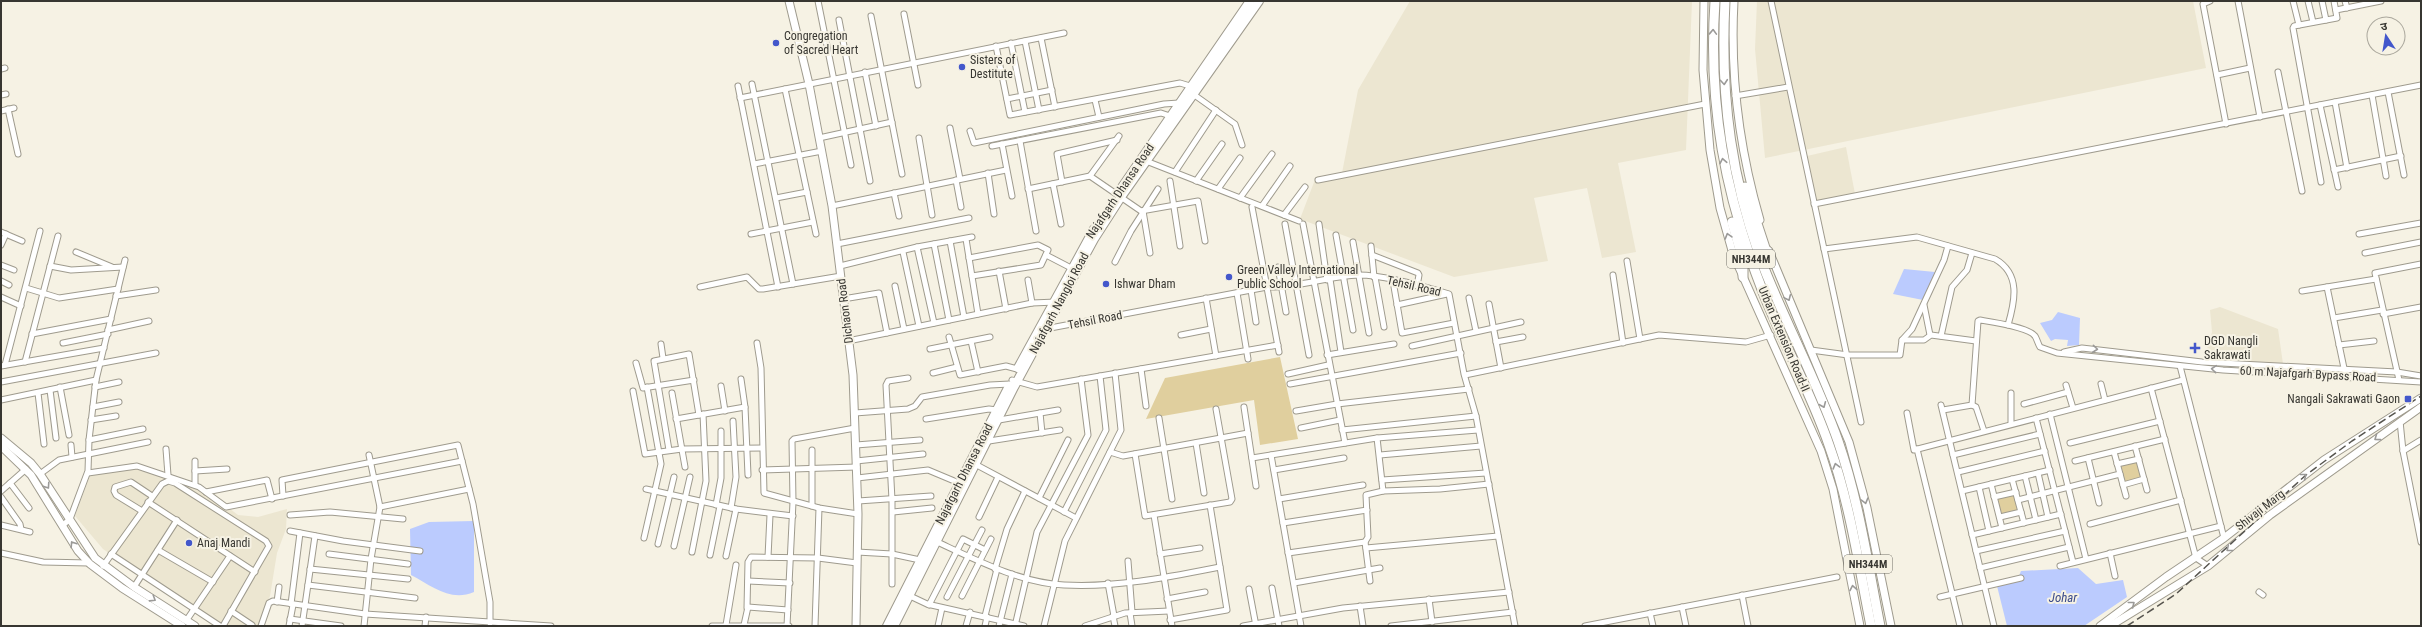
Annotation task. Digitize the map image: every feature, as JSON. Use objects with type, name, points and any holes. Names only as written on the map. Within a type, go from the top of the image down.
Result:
[{"type":"highway","name":"Urban Extension Road-II","points":[[1715,1],[1713,77],[1718,126],[1727,178],[1740,230],[1762,291],[1829,443],[1851,503],[1871,626]]},
{"type":"highway","name":"Urban Extension Road-II","points":[[1725,1],[1723,74],[1729,140],[1736,175],[1748,221],[1764,266],[1838,441],[1880,626]]},
{"type":"highway","points":[[1736,175],[1743,181],[1765,248],[1770,255]]},
{"type":"highway","points":[[1727,178],[1724,196],[1743,260],[1743,277]]},
{"type":"main road","points":[[1192,90],[1250,1]]},
{"type":"main road","name":"Najafgarh Nangloi Road","points":[[894,626],[910,596],[933,541],[973,463],[989,441],[999,420],[1013,382],[1044,330],[1056,302],[1073,270],[1119,195],[1146,161],[1176,110],[1259,1]]},
{"type":"main road","name":"Najafgarh Dhansa Road","points":[[1119,195],[1176,110]]},
{"type":"main road","name":"Najafgarh Dhansa Road","points":[[887,626],[920,560],[933,541],[959,484],[973,463],[997,410],[1013,382],[1017,369],[1056,302]]},
{"type":"street","name":"Dichaon Road","points":[[789,1],[810,84],[832,206],[840,266],[855,413],[858,502],[856,626]]},
{"type":"street","points":[[818,1],[835,79],[851,165]]},
{"type":"street","points":[[1704,1],[1703,70],[1705,104],[1710,150],[1720,208],[1733,254],[1771,335],[1822,451],[1831,481],[1860,626]]},
{"type":"street","points":[[1734,1],[1735,96],[1740,141],[1770,255],[1849,442],[1869,516],[1891,626]]},
{"type":"street","points":[[1770,1],[1848,355],[1861,422]]},
{"type":"street","points":[[2210,1],[2203,4],[2226,124]]},
{"type":"street","points":[[2238,1],[2260,117]]},
{"type":"street","points":[[2293,1],[2299,25]]},
{"type":"street","points":[[2308,1],[2313,22]]},
{"type":"street","points":[[2322,1],[2326,20]]},
{"type":"street","points":[[2321,182],[2293,28],[2299,25],[2338,17],[2334,1]]},
{"type":"street","points":[[2345,1],[2346,8]]},
{"type":"street","points":[[2336,10],[2361,3],[2381,1]]},
{"type":"street","points":[[904,14],[918,85]]},
{"type":"street","points":[[871,16],[902,174]]},
{"type":"street","points":[[839,20],[862,129],[870,181]]},
{"type":"street","points":[[740,98],[1064,33]]},
{"type":"street","points":[[1041,38],[1055,107]]},
{"type":"street","points":[[1025,41],[1039,110]]},
{"type":"street","points":[[1011,43],[1025,112]]},
{"type":"street","points":[[996,46],[1010,115],[1180,83],[1192,90],[1235,124],[1242,145]]},
{"type":"street","points":[[2217,75],[2250,68]]},
{"type":"street","points":[[865,72],[876,126]]},
{"type":"street","points":[[2278,72],[2302,192]]},
{"type":"street","points":[[752,84],[793,284]]},
{"type":"street","points":[[1814,204],[2421,85]]},
{"type":"street","points":[[738,86],[778,287]]},
{"type":"street","points":[[1735,96],[1788,87]]},
{"type":"street","points":[[785,89],[816,234]]},
{"type":"street","points":[[1006,99],[1052,90]]},
{"type":"street","points":[[2388,92],[2404,175]]},
{"type":"street","points":[[2372,95],[2386,176]]},
{"type":"street","points":[[1095,100],[1099,117]]},
{"type":"street","points":[[2335,102],[2347,168]]},
{"type":"street","points":[[1318,180],[1705,104]]},
{"type":"street","points":[[2320,105],[2338,187]]},
{"type":"street","points":[[1,111],[14,108]]},
{"type":"street","points":[[8,109],[18,154]]},
{"type":"street","points":[[970,131],[974,143],[1099,117],[1176,110]]},
{"type":"street","points":[[992,146],[1176,110]]},
{"type":"street","points":[[1174,172],[1216,110]]},
{"type":"street","points":[[819,138],[892,122]]},
{"type":"street","points":[[950,128],[961,207]]},
{"type":"street","points":[[919,138],[932,215]]},
{"type":"street","points":[[1028,189],[1053,184],[1090,176],[1118,138],[1057,154],[1062,182]]},
{"type":"street","points":[[1020,141],[1036,231]]},
{"type":"street","points":[[1002,144],[1012,196]]},
{"type":"street","points":[[1196,181],[1222,144]]},
{"type":"street","points":[[754,164],[822,151]]},
{"type":"street","points":[[1240,198],[1272,154]]},
{"type":"street","points":[[2334,170],[2383,161],[2401,156]]},
{"type":"street","points":[[1218,189],[1240,158]]},
{"type":"street","points":[[1146,161],[1301,222],[1314,281],[1328,365],[1344,442]]},
{"type":"street","points":[[1262,206],[1290,166]]},
{"type":"street","points":[[832,206],[1006,170]]},
{"type":"street","points":[[988,173],[994,214]]},
{"type":"street","points":[[1090,176],[1143,211],[1199,202],[1205,241]]},
{"type":"street","points":[[1170,181],[1180,246]]},
{"type":"street","points":[[1053,184],[1061,224]]},
{"type":"street","points":[[1284,215],[1305,187]]},
{"type":"street","points":[[1115,262],[1143,211],[1158,189]]},
{"type":"street","points":[[776,198],[807,192]]},
{"type":"street","points":[[894,193],[899,216]]},
{"type":"street","points":[[1252,207],[1279,352]]},
{"type":"street","points":[[1143,211],[1150,253]]},
{"type":"street","points":[[837,244],[969,218]]},
{"type":"street","points":[[751,234],[813,222]]},
{"type":"street","points":[[2359,234],[2421,223]]},
{"type":"street","points":[[1285,224],[1309,355]]},
{"type":"street","points":[[1319,224],[1341,352]]},
{"type":"street","points":[[40,231],[26,288],[3,366],[104,348]]},
{"type":"street","points":[[1,246],[3,233],[22,241]]},
{"type":"street","points":[[1336,234],[1353,330]]},
{"type":"street","points":[[25,362],[58,236]]},
{"type":"street","points":[[1824,249],[1917,237],[2002,263],[2013,277],[2014,301],[2008,325]]},
{"type":"street","points":[[840,266],[903,252],[917,247],[972,238]]},
{"type":"street","points":[[966,239],[978,314]]},
{"type":"street","points":[[950,241],[964,317]]},
{"type":"street","points":[[1353,242],[1369,333]]},
{"type":"street","points":[[2365,253],[2421,242]]},
{"type":"street","points":[[934,244],[949,320]]},
{"type":"street","points":[[969,258],[1038,245],[1048,250],[1041,265],[972,276]]},
{"type":"street","points":[[1371,246],[1384,327]]},
{"type":"street","points":[[1811,350],[1848,355],[1899,355],[1902,340],[1912,329],[1924,305],[1948,246]]},
{"type":"street","points":[[917,247],[934,323]]},
{"type":"street","points":[[76,252],[112,268]]},
{"type":"street","points":[[903,252],[919,326]]},
{"type":"street","points":[[1941,336],[1952,287],[1967,270],[1972,253]]},
{"type":"street","points":[[1046,255],[1073,270]]},
{"type":"street","points":[[1372,255],[1418,273],[1419,276],[1417,286]]},
{"type":"street","points":[[62,526],[70,519],[88,473],[90,454],[89,440],[96,380],[125,260]]},
{"type":"street","points":[[1627,261],[1640,339]]},
{"type":"street","points":[[2398,380],[2375,275],[2377,273],[2421,264]]},
{"type":"street","points":[[1,265],[14,270]]},
{"type":"street","points":[[50,266],[70,270],[123,267]]},
{"type":"street","points":[[1278,267],[1286,312]]},
{"type":"street","points":[[999,272],[1006,309]]},
{"type":"street","name":"Tehsil Road","points":[[1044,330],[1267,287],[1282,287],[1358,275],[1375,277],[1449,294],[1456,336],[1476,416],[1515,626]]},
{"type":"street","points":[[1613,275],[1622,343]]},
{"type":"street","points":[[700,287],[747,277],[759,289],[841,276]]},
{"type":"street","points":[[2302,291],[2376,279]]},
{"type":"street","points":[[1028,280],[1032,303]]},
{"type":"street","points":[[1,281],[9,285]]},
{"type":"street","points":[[1393,281],[1402,333],[1454,323]]},
{"type":"street","points":[[895,286],[904,329]]},
{"type":"street","points":[[2327,287],[2346,376]]},
{"type":"street","points":[[26,288],[59,298],[118,289]]},
{"type":"street","points":[[116,296],[156,290]]},
{"type":"street","points":[[1251,290],[1256,322]]},
{"type":"street","points":[[843,299],[879,293],[887,333]]},
{"type":"street","points":[[1237,293],[1248,359]]},
{"type":"street","points":[[1397,305],[1449,294]]},
{"type":"street","points":[[1,297],[21,306]]},
{"type":"street","points":[[1206,298],[1216,356]]},
{"type":"street","points":[[1469,298],[1476,331]]},
{"type":"street","points":[[848,341],[1032,303],[1056,302]]},
{"type":"street","points":[[1489,304],[1501,368]]},
{"type":"street","points":[[1924,305],[1930,335]]},
{"type":"street","points":[[2334,318],[2421,307]]},
{"type":"street","points":[[32,334],[111,320]]},
{"type":"street","points":[[1972,405],[1976,341],[1979,320],[2008,325],[2030,331],[2036,336],[2040,347],[2057,354]]},
{"type":"street","points":[[62,343],[148,321]]},
{"type":"street","points":[[1412,346],[1521,322]]},
{"type":"street","points":[[1181,335],[1211,328]]},
{"type":"street","points":[[1465,375],[1666,335],[1746,342],[1771,335]]},
{"type":"street","points":[[1902,340],[1924,340],[1930,335],[1976,341]]},
{"type":"street","points":[[930,349],[990,337]]},
{"type":"street","points":[[1496,342],[1523,337]]},
{"type":"street","points":[[949,338],[960,375],[1006,366],[1017,369]]},
{"type":"street","points":[[971,341],[978,372]]},
{"type":"street","points":[[2339,345],[2374,341]]},
{"type":"street","points":[[757,343],[761,368],[762,470],[764,493],[819,508],[858,514]]},
{"type":"street","points":[[661,344],[663,358]]},
{"type":"street","points":[[1327,355],[1394,344]]},
{"type":"street","points":[[855,413],[913,408],[922,397],[990,385],[1013,382],[1037,387],[1278,345]]},
{"type":"street","name":"60 m Najafgarh Bypass Road","points":[[2057,354],[2082,348],[2202,362],[2397,372],[2421,376]]},
{"type":"street","points":[[1,382],[156,353]]},
{"type":"street","points":[[1290,384],[1331,378],[1461,353]]},
{"type":"street","points":[[669,450],[653,361],[689,354],[701,415],[705,448],[706,481],[692,552]]},
{"type":"street","name":"60 m Najafgarh Bypass Road","points":[[2057,354],[2180,366],[2421,382]]},
{"type":"street","points":[[636,363],[641,386],[647,387],[694,380]]},
{"type":"street","points":[[1288,374],[1328,365]]},
{"type":"street","points":[[2180,366],[2224,538]]},
{"type":"street","points":[[933,373],[957,367]]},
{"type":"street","points":[[1141,368],[1146,406]]},
{"type":"street","points":[[1044,626],[1065,541],[1121,430],[1115,373]]},
{"type":"street","points":[[1064,512],[1106,430],[1100,376]]},
{"type":"street","points":[[892,584],[892,500],[886,411],[886,382],[908,378]]},
{"type":"street","points":[[740,379],[745,407],[748,476]]},
{"type":"street","points":[[1016,625],[1037,532],[1088,435],[1081,379]]},
{"type":"street","points":[[1,400],[96,380]]},
{"type":"street","points":[[1907,413],[1914,450],[2183,380]]},
{"type":"street","points":[[95,386],[119,382]]},
{"type":"street","points":[[2101,384],[2105,400]]},
{"type":"street","points":[[2066,385],[2073,408]]},
{"type":"street","points":[[720,386],[725,411]]},
{"type":"street","points":[[60,387],[69,435]]},
{"type":"street","points":[[644,538],[661,464],[647,387]]},
{"type":"street","points":[[2151,388],[2196,558],[2208,566]]},
{"type":"street","points":[[1296,411],[1337,404],[1469,389]]},
{"type":"street","points":[[50,390],[56,438]]},
{"type":"street","points":[[633,391],[645,454],[682,449],[762,448]]},
{"type":"street","points":[[2024,404],[2068,392]]},
{"type":"street","points":[[38,393],[44,444]]},
{"type":"street","points":[[672,393],[685,467]]},
{"type":"street","points":[[2011,393],[2011,424]]},
{"type":"street","name":"Shivaji Marg","points":[[2100,626],[2166,577],[2224,538],[2324,460],[2421,398]]},
{"type":"street","points":[[93,407],[119,402]]},
{"type":"street","points":[[1984,431],[1976,407],[1972,405],[1942,408],[1994,626]]},
{"type":"street","points":[[676,419],[745,407]]},
{"type":"street","points":[[1244,407],[1256,486]]},
{"type":"street","name":"Shivaji Marg","points":[[2110,626],[2208,566],[2270,515],[2400,421],[2421,408]]},
{"type":"street","points":[[926,419],[989,409],[997,410]]},
{"type":"street","points":[[1135,454],[1144,514],[1154,515],[1232,500],[1216,409]]},
{"type":"street","points":[[999,420],[1058,410]]},
{"type":"street","points":[[1040,413],[1042,433]]},
{"type":"street","points":[[2050,414],[2086,559]]},
{"type":"street","points":[[91,420],[116,416]]},
{"type":"street","points":[[1342,430],[1476,416]]},
{"type":"street","points":[[1159,418],[1172,499]]},
{"type":"street","points":[[2036,418],[2073,562]]},
{"type":"street","points":[[1301,428],[1340,420]]},
{"type":"street","points":[[726,556],[736,477],[733,421]]},
{"type":"street","points":[[2070,444],[2160,421]]},
{"type":"street","points":[[2400,421],[2403,451],[2421,542]]},
{"type":"street","points":[[712,626],[788,626],[794,502],[792,440],[855,428]]},
{"type":"street","points":[[89,440],[143,429]]},
{"type":"street","points":[[989,441],[1060,430]]},
{"type":"street","points":[[1252,458],[1344,442],[1478,430]]},
{"type":"street","points":[[710,555],[722,478],[721,431]]},
{"type":"street","points":[[1110,452],[1121,456],[1248,433]]},
{"type":"street","points":[[1953,455],[2040,434]]},
{"type":"street","points":[[1,438],[31,463],[40,474],[70,519],[79,537],[97,565],[134,587],[184,623]]},
{"type":"street","points":[[1377,438],[1383,491]]},
{"type":"street","points":[[2075,461],[2165,439]]},
{"type":"street","points":[[856,445],[920,440]]},
{"type":"street","points":[[1038,498],[1068,440]]},
{"type":"street","points":[[2403,451],[2421,440]]},
{"type":"street","points":[[40,474],[55,462],[72,457],[148,442]]},
{"type":"street","points":[[1196,443],[1204,493]]},
{"type":"street","points":[[71,445],[72,457]]},
{"type":"street","points":[[283,496],[282,480],[369,458],[457,445],[460,448],[469,489],[490,602],[490,623]]},
{"type":"street","points":[[1,446],[26,469],[78,551],[184,623],[195,626]]},
{"type":"street","points":[[1380,455],[1481,446]]},
{"type":"street","points":[[2135,446],[2147,490]]},
{"type":"street","points":[[166,449],[168,475]]},
{"type":"street","points":[[1917,449],[1960,626]]},
{"type":"street","points":[[812,450],[812,506]]},
{"type":"street","points":[[1958,472],[2045,451]]},
{"type":"street","points":[[2114,452],[2126,496]]},
{"type":"street","points":[[762,470],[856,464],[923,454]]},
{"type":"street","points":[[1271,455],[1301,626]]},
{"type":"street","points":[[364,626],[371,559],[380,507],[369,458]]},
{"type":"street","points":[[1274,470],[1344,458]]},
{"type":"street","points":[[2088,458],[2099,503]]},
{"type":"street","points":[[2117,464],[2139,458]]},
{"type":"street","points":[[195,461],[195,485]]},
{"type":"street","points":[[88,473],[131,466],[168,475],[195,485],[226,507],[462,461]]},
{"type":"street","points":[[973,463],[1076,518]]},
{"type":"street","points":[[1,491],[26,469]]},
{"type":"street","points":[[195,470],[227,469]]},
{"type":"street","points":[[857,478],[928,470],[959,484]]},
{"type":"street","points":[[1962,491],[2050,470]]},
{"type":"street","points":[[1382,480],[1486,473]]},
{"type":"street","points":[[2038,473],[2048,517]]},
{"type":"street","points":[[2018,500],[2120,474]]},
{"type":"street","points":[[2025,476],[2036,520]]},
{"type":"street","points":[[658,544],[674,477]]},
{"type":"street","points":[[674,546],[690,477]]},
{"type":"street","points":[[979,517],[998,477]]},
{"type":"street","points":[[2012,479],[2024,523]]},
{"type":"street","points":[[2123,485],[2144,479]]},
{"type":"street","points":[[206,492],[267,480],[272,499]]},
{"type":"street","points":[[142,511],[116,495],[114,491],[115,487],[131,482],[152,496]]},
{"type":"street","points":[[1,553],[43,562],[97,565],[111,554],[162,484],[171,482],[266,541],[269,548],[222,626],[111,554]]},
{"type":"street","points":[[10,483],[29,508]]},
{"type":"street","points":[[1370,581],[1365,545],[1368,536],[1367,494],[1383,491],[1440,489],[1488,484]]},
{"type":"street","points":[[1991,484],[2002,528]]},
{"type":"street","points":[[1279,499],[1363,485]]},
{"type":"street","points":[[1979,487],[1989,531]]},
{"type":"street","points":[[380,507],[469,489]]},
{"type":"street","points":[[646,489],[733,509],[770,515],[793,516]]},
{"type":"street","points":[[985,626],[996,569],[1006,529],[1025,491]]},
{"type":"street","points":[[1994,497],[2016,492]]},
{"type":"street","points":[[858,502],[931,496]]},
{"type":"street","points":[[1,497],[20,524],[21,529]]},
{"type":"street","points":[[2090,524],[2181,500]]},
{"type":"street","points":[[148,502],[255,572]]},
{"type":"street","points":[[1170,620],[1227,610],[1210,505]]},
{"type":"street","points":[[815,626],[819,508]]},
{"type":"street","points":[[892,512],[932,508]]},
{"type":"street","points":[[1283,523],[1367,510]]},
{"type":"street","points":[[290,515],[330,512],[378,518],[403,519]]},
{"type":"street","points":[[2000,517],[2021,512]]},
{"type":"street","points":[[1972,535],[2061,514]]},
{"type":"street","points":[[768,557],[770,515]]},
{"type":"street","points":[[1154,515],[1172,626]]},
{"type":"street","points":[[134,587],[177,520]]},
{"type":"street","points":[[1,525],[30,532]]},
{"type":"street","points":[[2060,566],[2222,526]]},
{"type":"street","points":[[947,597],[982,530]]},
{"type":"street","points":[[290,531],[373,546],[420,551]]},
{"type":"street","points":[[1976,551],[2065,531]]},
{"type":"street","points":[[289,626],[300,533]]},
{"type":"street","points":[[302,626],[315,536]]},
{"type":"street","points":[[1288,553],[1365,545],[1498,536]]},
{"type":"street","points":[[929,604],[963,539],[985,550]]},
{"type":"street","points":[[962,596],[991,539]]},
{"type":"street","points":[[933,541],[968,555],[996,569],[1063,585],[1164,579],[1220,567]]},
{"type":"street","points":[[1980,568],[2069,547]]},
{"type":"street","points":[[1160,554],[1200,548]]},
{"type":"street","points":[[158,550],[213,582]]},
{"type":"street","points":[[857,552],[892,554],[920,560]]},
{"type":"street","points":[[2110,553],[2116,576]]},
{"type":"street","points":[[329,554],[408,564]]},
{"type":"street","points":[[184,623],[230,556]]},
{"type":"street","points":[[744,625],[748,581],[748,562],[751,557],[818,558],[857,563]]},
{"type":"street","points":[[1128,560],[1132,626]]},
{"type":"street","points":[[726,625],[736,565]]},
{"type":"street","points":[[1294,583],[1380,568]]},
{"type":"street","points":[[310,569],[408,579]]},
{"type":"street","points":[[999,626],[1012,574]]},
{"type":"street","points":[[1585,626],[1837,577]]},
{"type":"street","points":[[1940,597],[2021,578]]},
{"type":"street","points":[[748,581],[790,583]]},
{"type":"street","points":[[1108,583],[1115,626]]},
{"type":"street","points":[[308,585],[416,598]]},
{"type":"street","points":[[277,602],[279,587]]},
{"type":"street","points":[[1272,588],[1279,626]]},
{"type":"street","points":[[1249,589],[1256,625]]},
{"type":"street","points":[[1167,599],[1205,592]]},
{"type":"street","points":[[1243,626],[1256,625],[1360,606],[1509,592]]},
{"type":"street","points":[[1742,595],[1748,626]]},
{"type":"street","points":[[910,596],[942,608],[970,612],[1024,626]]},
{"type":"street","points":[[1429,599],[1432,622]]},
{"type":"street","points":[[260,626],[269,603],[277,602],[365,614],[426,617],[481,624],[490,623],[551,626]]},
{"type":"street","points":[[746,608],[750,606],[788,610]]},
{"type":"street","points":[[1360,606],[1363,626]]},
{"type":"street","points":[[1682,607],[1686,626]]},
{"type":"street","points":[[938,626],[942,608]]},
{"type":"street","points":[[231,611],[252,626]]},
{"type":"street","points":[[1085,626],[1131,612],[1169,611]]},
{"type":"street","points":[[966,626],[970,612]]},
{"type":"street","points":[[1391,626],[1513,612]]},
{"type":"street","points":[[1650,613],[1653,626]]},
{"type":"street","points":[[425,626],[426,617]]},
{"type":"street","points":[[290,619],[341,626]]},
{"type":"shaded area","points":[[1410,1],[1692,1],[1686,150],[1618,163],[1636,252],[1602,258],[1587,188],[1534,198],[1548,261],[1454,277],[1300,219],[1316,177],[1342,173],[1358,90]]},
{"type":"shaded area","points":[[1757,1],[2193,1],[2206,68],[1765,158],[1755,49]]},
{"type":"shaded area","points":[[1846,147],[1855,194],[1816,202],[1807,156]]},
{"type":"shaded area","points":[[2220,307],[2278,329],[2283,364],[2204,360],[2212,332],[2210,310]]},
{"type":"shaded area","points":[[1280,357],[1298,439],[1260,445],[1254,400],[1146,419],[1165,378]]},
{"type":"shaded area","points":[[2137,461],[2141,478],[2125,483],[2121,465]]},
{"type":"shaded area","name":"Anaj Mandi","points":[[132,463],[200,486],[238,515],[258,517],[287,509],[286,529],[277,553],[270,596],[258,626],[213,626],[103,549],[75,516],[91,473]]},
{"type":"shaded area","points":[[2015,493],[2020,511],[2002,516],[1997,498]]},
{"type":"water","points":[[1904,269],[1935,272],[1923,300],[1893,294]]},
{"type":"water","points":[[2058,312],[2080,318],[2079,345],[2067,346],[2068,340],[2055,339],[2051,341],[2040,323],[2052,320]]},
{"type":"water","points":[[474,521],[474,592],[465,595],[449,594],[434,588],[411,575],[410,529],[429,522]]},
{"type":"water","name":"Johar","points":[[2078,568],[2096,584],[2123,580],[2127,597],[2084,626],[2007,626],[1997,586],[2017,581],[2021,571]]},
{"type":"railway","points":[[2127,626],[2176,594],[2306,475],[2352,441],[2421,396]]},
{"type":"place","name":"Congregation of Sacred Heart","points":[[776,43]]},
{"type":"place","name":"Sisters of Destitute","points":[[962,67]]},
{"type":"place","name":"Green Valley International Public School","points":[[1229,277]]},
{"type":"place","name":"Ishwar Dham","points":[[1106,284]]},
{"type":"place","name":"DGD Nangli Sakrawati","points":[[2195,348]]},
{"type":"place","name":"Nangali Sakrawati Gaon","points":[[2408,399]]},
{"type":"place","name":"Anaj Mandi","points":[[189,543]]}]
